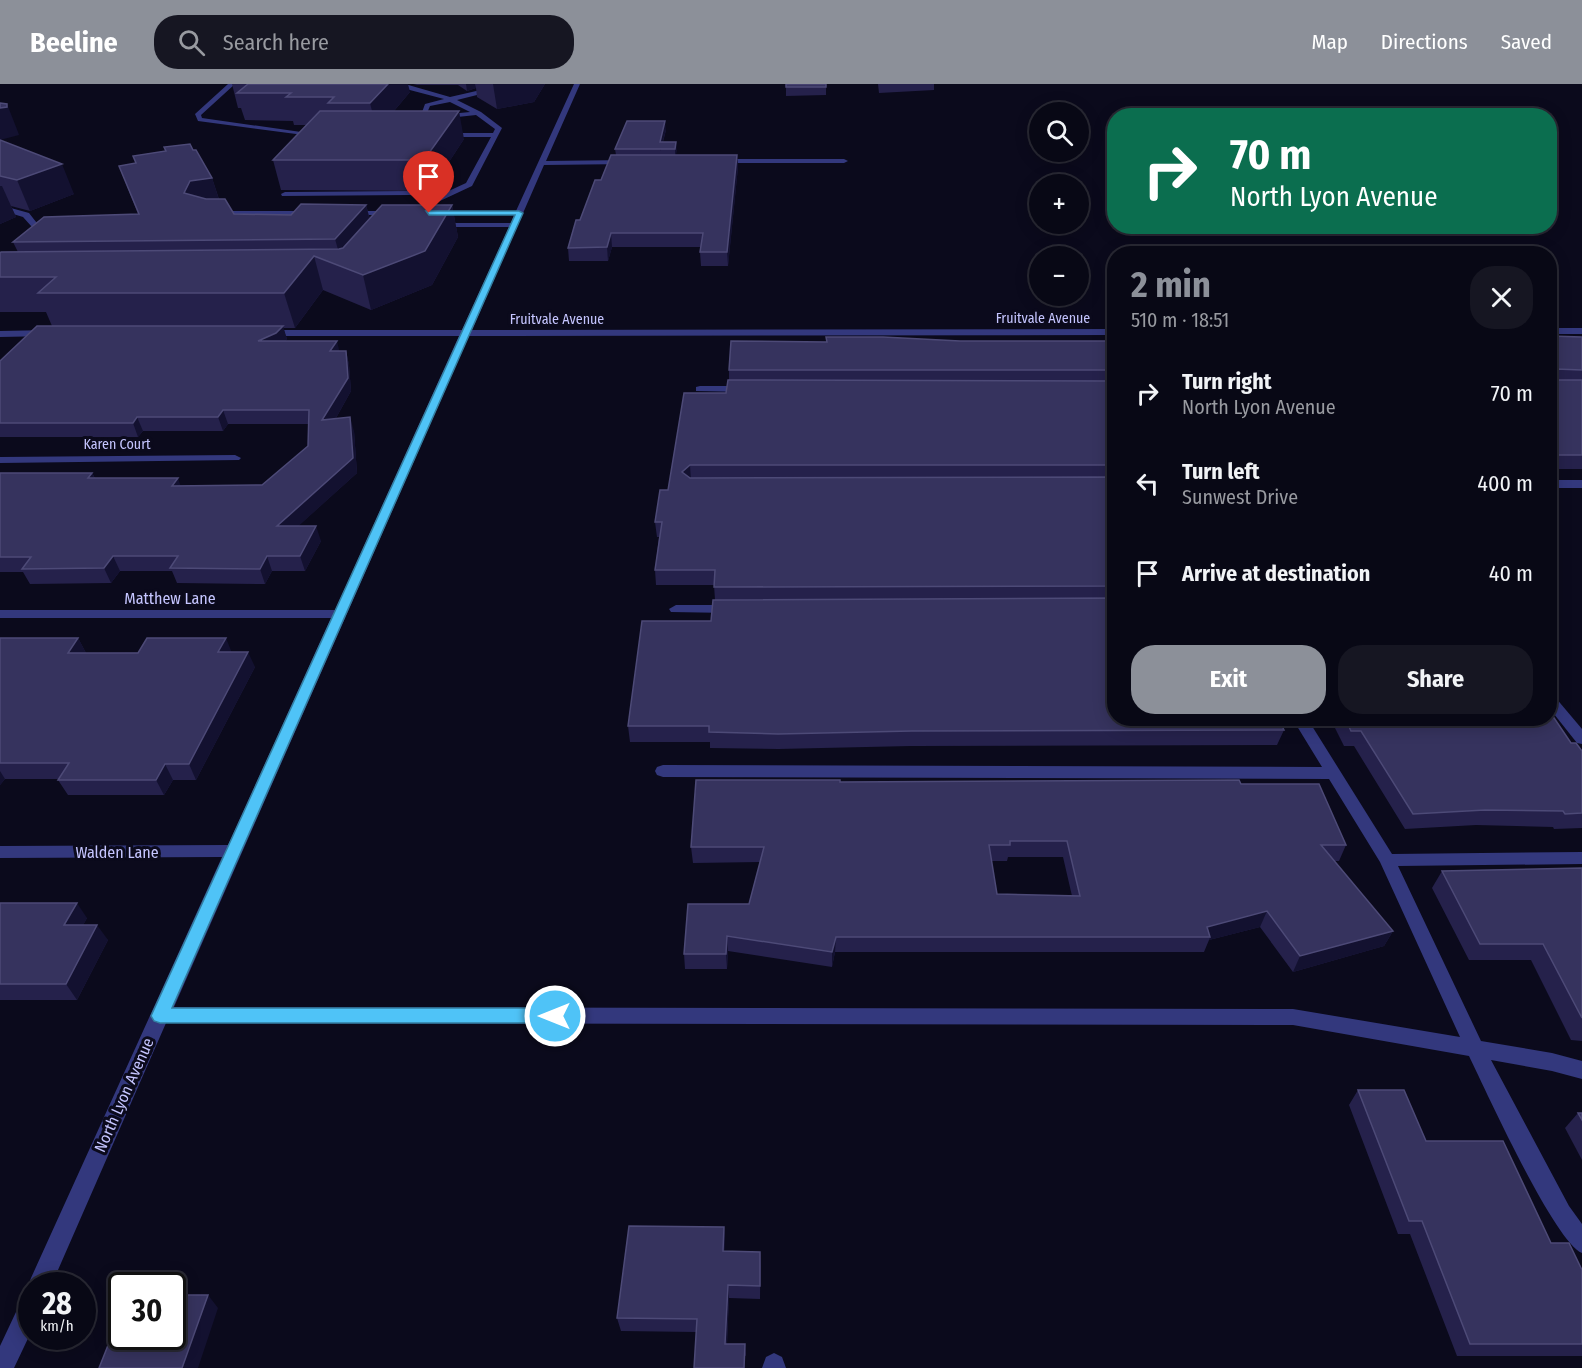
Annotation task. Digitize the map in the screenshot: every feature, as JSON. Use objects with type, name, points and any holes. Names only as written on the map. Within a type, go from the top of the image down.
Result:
[{"type":"street","points":[[390,84],[453,99],[479,113],[499,128],[469,184],[411,213],[393,225]]},
{"type":"street","points":[[479,113],[439,117],[423,114],[427,105],[487,91],[501,84]]},
{"type":"street","name":"North Lyon Avenue","points":[[45,1272],[577,84]]},
{"type":"street","points":[[233,87],[197,115],[200,120],[324,135]]},
{"type":"street","points":[[439,135],[496,135]]},
{"type":"street","points":[[708,161],[844,161]]},
{"type":"street","points":[[542,163],[638,162]]},
{"type":"street","points":[[285,194],[410,193],[442,198]]},
{"type":"street","points":[[0,207],[26,215],[36,227],[32,243],[24,250]]},
{"type":"street","points":[[222,213],[316,213]]},
{"type":"street","points":[[233,213],[241,217],[233,224]]},
{"type":"street","points":[[340,213],[519,213]]},
{"type":"street","points":[[446,225],[453,213]]},
{"type":"street","points":[[428,225],[514,225]]},
{"type":"street","points":[[1557,331],[1582,331]]},
{"type":"street","name":"Fruitvale Avenue","points":[[253,333],[1107,332]]},
{"type":"street","points":[[2,335],[64,333]]},
{"type":"street","points":[[700,389],[759,389]]},
{"type":"street","name":"Karen Court","points":[[0,460],[235,458]]},
{"type":"street","points":[[1557,484],[1582,484]]},
{"type":"street","points":[[676,609],[747,609]]},
{"type":"street","name":"Matthew Lane","points":[[0,614],[339,614]]},
{"type":"street","points":[[1557,709],[1582,739]]},
{"type":"street","points":[[1304,726],[1387,860],[1475,1049],[1561,1214],[1582,1242]]},
{"type":"street","points":[[663,771],[1332,773]]},
{"type":"street","name":"Walden Lane","points":[[0,852],[233,851]]},
{"type":"street","points":[[1387,860],[1582,858]]},
{"type":"street","points":[[160,1016],[1293,1017],[1582,1070]]},
{"type":"street","points":[[2,1368],[18,1333]]},
{"type":"building","points":[[248,84],[388,84],[370,103],[328,103],[334,97],[286,97],[291,93],[237,93]]},
{"type":"building","points":[[786,84],[826,84],[826,87],[786,87]]},
{"type":"building","points":[[0,103],[7,104],[7,107],[0,108]]},
{"type":"building","points":[[320,111],[459,111],[424,160],[273,160]]},
{"type":"building","points":[[627,121],[665,121],[660,142],[676,142],[675,149],[615,149]]},
{"type":"building","points":[[0,140],[62,164],[17,180],[0,176]]},
{"type":"building","points":[[190,144],[212,178],[190,181],[184,193],[206,199],[225,199],[234,214],[291,215],[301,204],[366,205],[335,239],[13,242],[44,217],[139,214],[119,166],[136,163],[133,156],[166,151],[164,147]]},
{"type":"building","points":[[611,155],[737,155],[727,252],[700,252],[703,233],[611,233],[607,247],[568,248],[576,220],[580,220],[595,180],[601,180]]},
{"type":"building","points":[[382,205],[452,205],[425,251],[363,275],[314,256],[284,293],[38,293],[56,277],[0,277],[1,252],[339,249],[343,248]]},
{"type":"building","points":[[37,326],[283,326],[276,333],[258,341],[337,341],[330,351],[346,351],[348,378],[322,420],[350,417],[353,458],[277,526],[316,526],[300,556],[267,556],[260,569],[170,568],[178,556],[113,556],[104,568],[22,569],[31,557],[0,557],[0,473],[92,473],[88,478],[178,478],[172,486],[262,485],[308,446],[309,410],[223,410],[218,417],[137,417],[133,423],[0,423],[0,361]]},
{"type":"building","points":[[1557,336],[1582,337],[1582,370],[1557,369]]},
{"type":"building","points":[[826,337],[960,341],[1107,341],[1107,370],[729,370],[731,341],[827,342]]},
{"type":"building","points":[[728,380],[1107,381],[1107,465],[690,465],[682,472],[690,478],[1107,477],[1107,586],[714,587],[715,570],[655,570],[662,522],[655,522],[660,490],[668,490],[684,393],[726,393]]},
{"type":"building","points":[[1557,380],[1582,380],[1582,455],[1557,455]]},
{"type":"building","points":[[1107,598],[1107,726],[1282,726],[1284,730],[912,731],[778,734],[709,732],[709,726],[628,726],[642,621],[711,621],[713,600]]},
{"type":"building","points":[[0,638],[78,638],[68,653],[138,653],[147,638],[226,638],[218,652],[248,652],[189,764],[165,764],[156,780],[58,780],[69,763],[0,763]]},
{"type":"building","points":[[1557,722],[1571,743],[1576,743],[1582,751],[1582,813],[1485,810],[1413,814],[1361,731],[1351,731],[1349,726],[1557,726]]},
{"type":"building","points":[[696,780],[840,780],[840,782],[1239,780],[1241,784],[1319,784],[1346,845],[1321,845],[1393,931],[1300,956],[1267,911],[1207,927],[1210,937],[836,937],[832,952],[727,936],[726,954],[684,954],[688,904],[749,904],[764,847],[691,847]],"holes":[[[1010,841],[1067,841],[1080,896],[997,894],[989,845],[1010,845]]]},
{"type":"building","points":[[1582,868],[1582,1018],[1543,944],[1480,944],[1442,871]]},
{"type":"building","points":[[0,903],[77,903],[64,925],[97,925],[66,984],[0,984]]},
{"type":"building","points":[[1358,1090],[1404,1090],[1426,1141],[1503,1141],[1551,1243],[1569,1243],[1582,1270],[1582,1344],[1470,1344],[1422,1221],[1409,1221]]},
{"type":"building","points":[[629,1226],[724,1227],[723,1251],[760,1252],[760,1286],[728,1285],[725,1344],[745,1344],[744,1368],[694,1368],[697,1319],[617,1318]]},
{"type":"building","points":[[186,1295],[208,1295],[182,1368],[99,1368],[108,1345],[108,1350],[186,1350]]},
{"type":"route","points":[[429,213],[519,213],[160,1016],[555,1016]]}]
